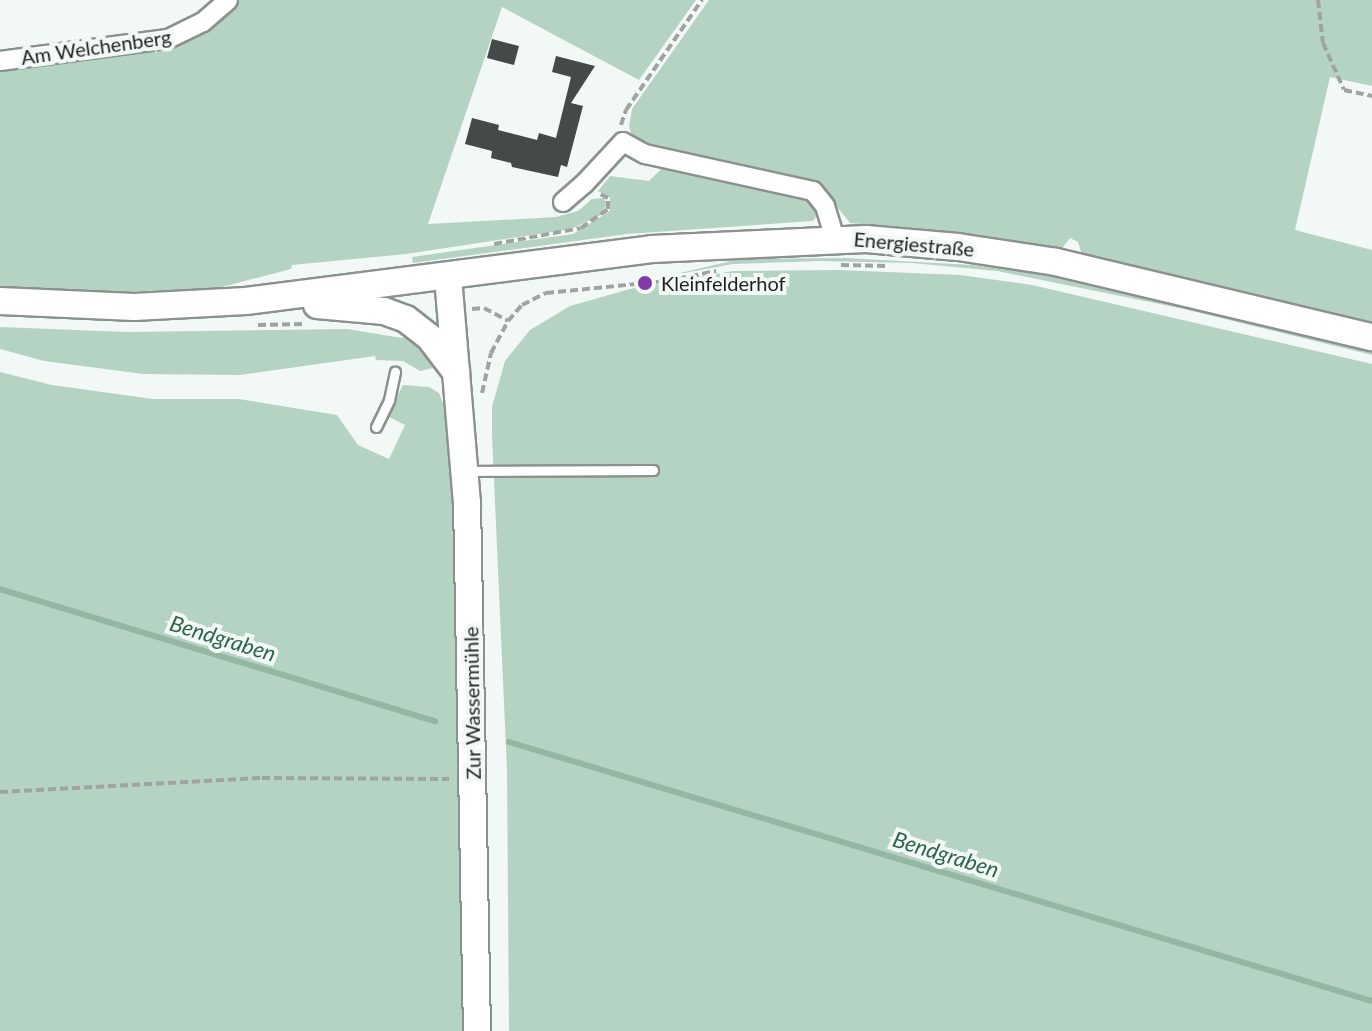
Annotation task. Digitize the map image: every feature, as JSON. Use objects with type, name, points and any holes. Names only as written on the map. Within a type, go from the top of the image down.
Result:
[{"type":"main road","name":"Energiestraße","points":[[247,313],[448,277],[683,245],[835,239],[942,245],[1028,257],[1372,337]]},
{"type":"main road","name":"Zur Wassermühle","points":[[448,277],[466,471],[477,1031]]},
{"type":"main road","points":[[0,301],[247,313],[357,308],[399,316],[430,338],[458,375]]},
{"type":"street","name":"Am Welchenberg","points":[[0,61],[168,39],[203,22],[228,0]]},
{"type":"street","points":[[563,202],[623,142],[645,154],[813,191],[825,206],[835,239]]},
{"type":"lane","points":[[376,427],[389,400],[395,372]]},
{"type":"lane","points":[[466,471],[653,470]]},
{"type":"path","points":[[623,142],[620,126],[626,110],[702,0]]},
{"type":"path","points":[[1318,0],[1323,43],[1344,90],[1372,96]]},
{"type":"path","points":[[488,245],[571,231],[601,217],[608,209],[608,198],[584,184]]},
{"type":"path","points":[[835,265],[891,266]]},
{"type":"path","points":[[452,310],[484,308],[508,321],[522,305],[546,293],[667,281],[726,269]]},
{"type":"path","points":[[247,313],[308,324]]},
{"type":"path","points":[[0,792],[262,778],[473,779]]},
{"type":"green space","points":[[235,0],[696,0],[639,80],[502,7],[428,224],[556,217],[578,211],[592,199],[604,198],[607,204],[601,215],[571,229],[406,254],[292,265],[291,269],[218,288],[95,293],[0,288],[0,68],[160,46]]},
{"type":"green space","points":[[709,0],[1372,0],[1372,86],[1330,77],[1295,230],[1372,250],[1372,325],[1082,255],[1078,242],[1070,238],[1060,251],[980,235],[850,223],[826,193],[634,142],[629,127],[632,109]]},
{"type":"green space","points":[[665,165],[807,196],[817,206],[818,214],[813,221],[627,234],[413,263],[412,257],[573,234],[610,211],[610,198],[598,191],[610,176],[649,181]]},
{"type":"green space","points":[[846,258],[973,265],[1058,277],[1372,351],[1372,355],[1184,309],[997,271],[912,263],[820,261],[733,264],[663,277],[740,259]]},
{"type":"green space","points":[[839,270],[960,275],[1032,285],[1372,364],[1372,1031],[509,1031],[507,770],[492,436],[492,407],[505,361],[530,330],[570,306],[630,289],[733,271]]},
{"type":"green space","points":[[0,327],[127,332],[347,329],[402,338],[413,332],[438,367],[420,371],[403,361],[376,360],[375,356],[240,375],[143,374],[44,361],[0,349]]},
{"type":"green space","points":[[0,372],[52,385],[153,399],[239,399],[337,415],[358,445],[389,459],[405,425],[387,416],[403,385],[429,387],[439,393],[450,421],[454,468],[467,1031],[0,1031]]},
{"type":"building","points":[[492,39],[519,46],[514,65],[487,58]]},
{"type":"building","points":[[556,56],[595,66],[571,103],[583,106],[567,167],[561,165],[558,177],[512,167],[511,163],[491,158],[492,151],[465,144],[472,118],[499,125],[498,130],[537,140],[539,133],[556,138],[571,77],[552,72]]},
{"type":"waterway","name":"Bendgraben","points":[[0,589],[435,721]]},
{"type":"waterway","name":"Bendgraben","points":[[509,742],[1372,1001]]},
{"type":"place","name":"Kleinfelderhof","points":[[645,283]]}]
